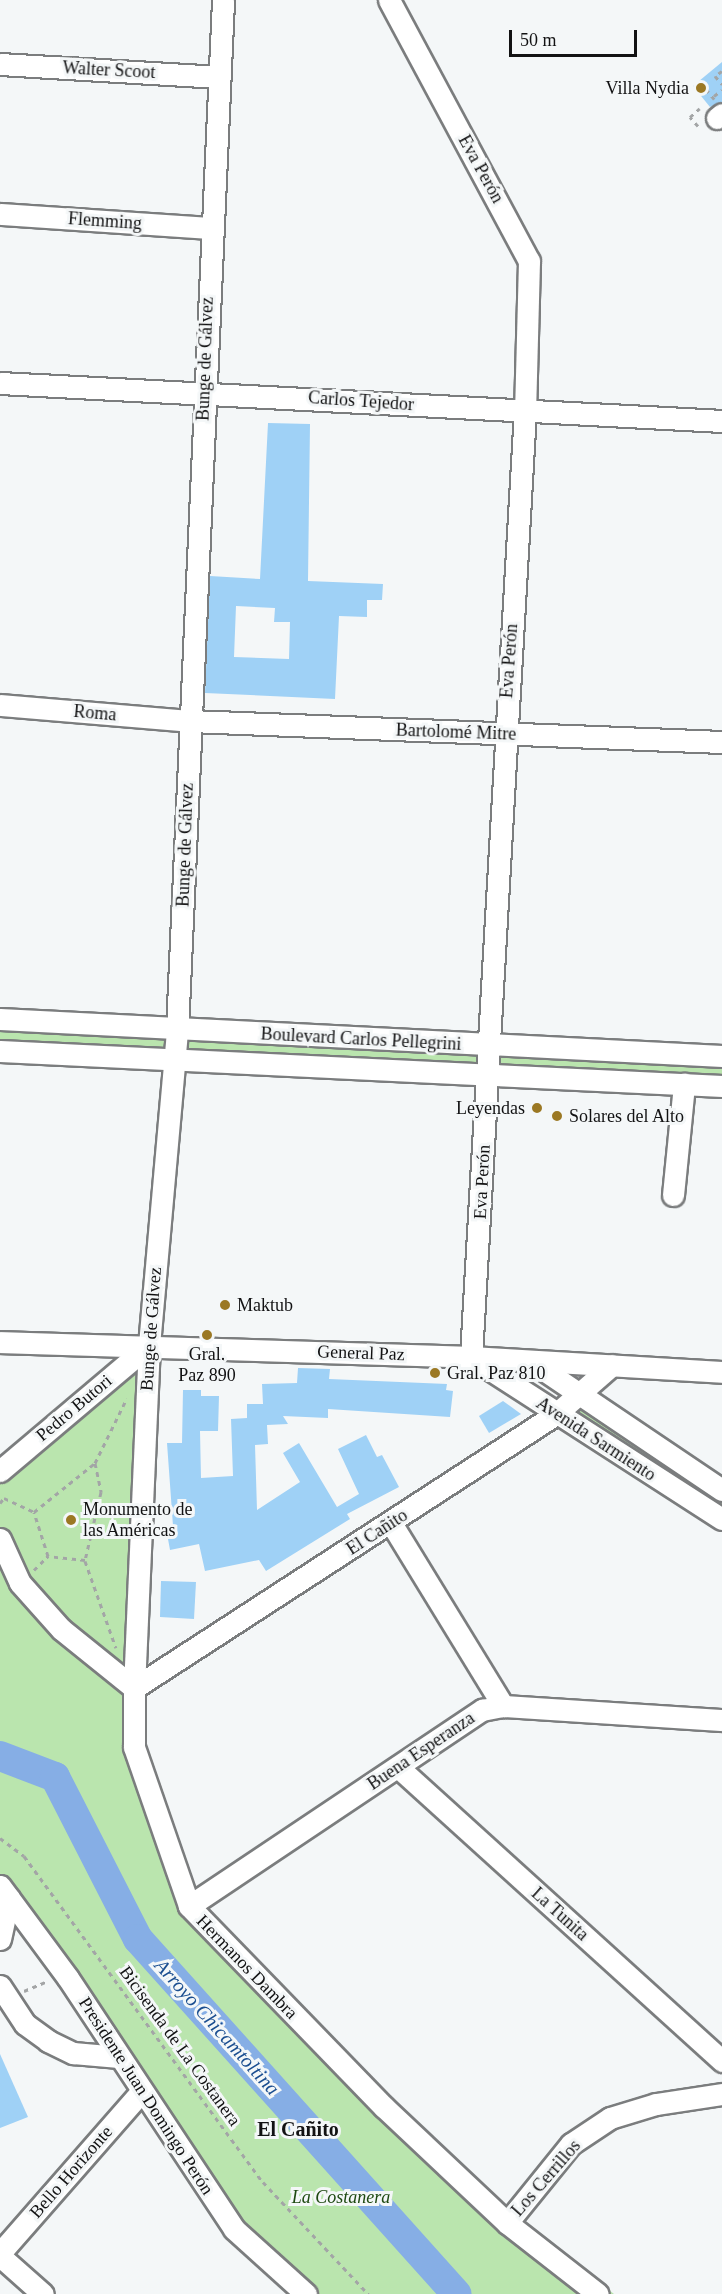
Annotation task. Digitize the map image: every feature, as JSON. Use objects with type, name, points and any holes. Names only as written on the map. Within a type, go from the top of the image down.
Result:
[{"type":"street","name":"Bunge de Gálvez","points":[[134,1688],[149,1345],[177,1030],[211,228],[223,0]]},
{"type":"street","name":"Eva Perón","points":[[389,0],[529,261],[525,411],[471,1357]]},
{"type":"street","name":"Walter Scoot","points":[[0,64],[218,77]]},
{"type":"street","name":"Flemming","points":[[0,214],[211,228]]},
{"type":"street","name":"Carlos Tejedor","points":[[0,383],[204,391],[722,421]]},
{"type":"street","name":"Roma","points":[[0,705],[190,722]]},
{"type":"street","name":"Bartolomé Mitre","points":[[190,722],[722,742]]},
{"type":"street","name":"Boulevard Carlos Pellegrini","points":[[0,1018],[177,1030],[722,1056]]},
{"type":"street","name":"Boulevard Carlos Pellegrini","points":[[0,1051],[722,1086]]},
{"type":"street","points":[[673,1195],[684,1084]]},
{"type":"street","name":"General Paz","points":[[0,1342],[471,1357],[722,1372]]},
{"type":"street","name":"Pedro Butori","points":[[0,1471],[149,1345]]},
{"type":"street","name":"Avenida Sarmiento","points":[[471,1357],[722,1519]]},
{"type":"street","name":"Avenida Sarmiento","points":[[532,1362],[578,1396],[722,1490]]},
{"type":"street","name":"El Cañito","points":[[134,1688],[556,1414],[612,1365]]},
{"type":"street","points":[[391,1523],[502,1706]]},
{"type":"street","points":[[0,1539],[20,1583],[61,1629],[134,1688]]},
{"type":"street","name":"Hermanos Dambra","points":[[134,1688],[134,1747],[189,1906],[384,2107],[507,2223],[598,2294]]},
{"type":"street","name":"Buena Esperanza","points":[[189,1906],[482,1710],[502,1706],[722,1720]]},
{"type":"street","name":"La Tunita","points":[[398,1767],[722,2061]]},
{"type":"street","points":[[0,1939],[5,1892]]},
{"type":"street","name":"Presidente Juan Domingo Perón","points":[[5,1892],[65,1973],[234,2229],[306,2294]]},
{"type":"street","points":[[0,1986],[25,2024],[48,2041],[73,2053],[119,2057]]},
{"type":"street","name":"Bello Horizonte","points":[[0,2254],[141,2091]]},
{"type":"street","name":"Los Cerrillos","points":[[507,2223],[571,2144],[609,2118],[656,2104],[722,2094]]},
{"type":"street","points":[[0,2254],[43,2294]]},
{"type":"path","points":[[722,71],[716,76],[722,83]]},
{"type":"path","points":[[706,89],[717,110]]},
{"type":"path","points":[[717,110],[722,90]]},
{"type":"path","points":[[34,1512],[95,1463],[132,1388]]},
{"type":"path","points":[[95,1463],[100,1492],[85,1560],[117,1650]]},
{"type":"path","points":[[0,1503],[4,1498],[34,1512],[48,1556]]},
{"type":"path","points":[[48,1556],[85,1560]]},
{"type":"path","points":[[37,1567],[48,1556]]},
{"type":"path","name":"Bicisenda de La Costanera","points":[[0,1838],[24,1856],[263,2182],[368,2294]]},
{"type":"path","points":[[24,1991],[65,1973]]},
{"type":"green space","points":[[0,1021],[722,1056],[722,1086],[0,1051]]},
{"type":"green space","name":"La Costanera","points":[[149,1345],[134,1688],[19,1584],[46,1631],[127,1690],[178,1912],[384,2107],[614,2294],[307,2294],[272,2266],[0,1884],[0,1471]]},
{"type":"green space","points":[[578,1396],[722,1490],[722,1519],[556,1414]]},
{"type":"building","name":"Villa Nydia","points":[[722,62],[722,102],[710,107],[693,86]]},
{"type":"building","points":[[268,423],[310,424],[308,581],[383,584],[382,600],[367,600],[367,617],[339,616],[335,699],[205,693],[210,576],[260,579]],"holes":[[[236,606],[275,608],[274,622],[290,622],[289,659],[234,657]]]},
{"type":"building","points":[[298,1368],[330,1369],[329,1379],[447,1384],[446,1390],[453,1391],[450,1417],[328,1409],[328,1418],[283,1416],[288,1424],[267,1425],[268,1444],[255,1445],[257,1510],[300,1482],[283,1453],[299,1443],[337,1507],[359,1494],[338,1449],[366,1435],[377,1457],[382,1455],[399,1487],[347,1514],[350,1519],[266,1571],[259,1560],[205,1571],[199,1544],[170,1550],[166,1528],[173,1526],[167,1443],[182,1443],[183,1390],[201,1390],[201,1396],[219,1396],[218,1431],[200,1431],[201,1478],[233,1476],[231,1419],[247,1418],[247,1404],[263,1404],[262,1384],[297,1383]]},
{"type":"building","points":[[503,1401],[521,1414],[489,1433],[479,1416]]},
{"type":"building","points":[[161,1581],[196,1582],[194,1619],[160,1617]]},
{"type":"building","points":[[0,2054],[28,2117],[0,2128]]},
{"type":"waterway","name":"Arroyo Chicamtoltina","points":[[0,1756],[55,1777],[138,1939],[456,2294]]},
{"type":"place","name":"Villa Nydia","points":[[701,88]]},
{"type":"place","name":"Leyendas","points":[[537,1108]]},
{"type":"place","name":"Solares del Alto","points":[[557,1116]]},
{"type":"place","name":"Maktub","points":[[225,1305]]},
{"type":"place","name":"Gral. Paz 890","points":[[207,1335]]},
{"type":"place","name":"Gral. Paz 810","points":[[435,1373]]},
{"type":"place","name":"Monumento de las Américas","points":[[71,1520]]},
{"type":"district","name":"El Cañito","points":[[298,2129]]}]
